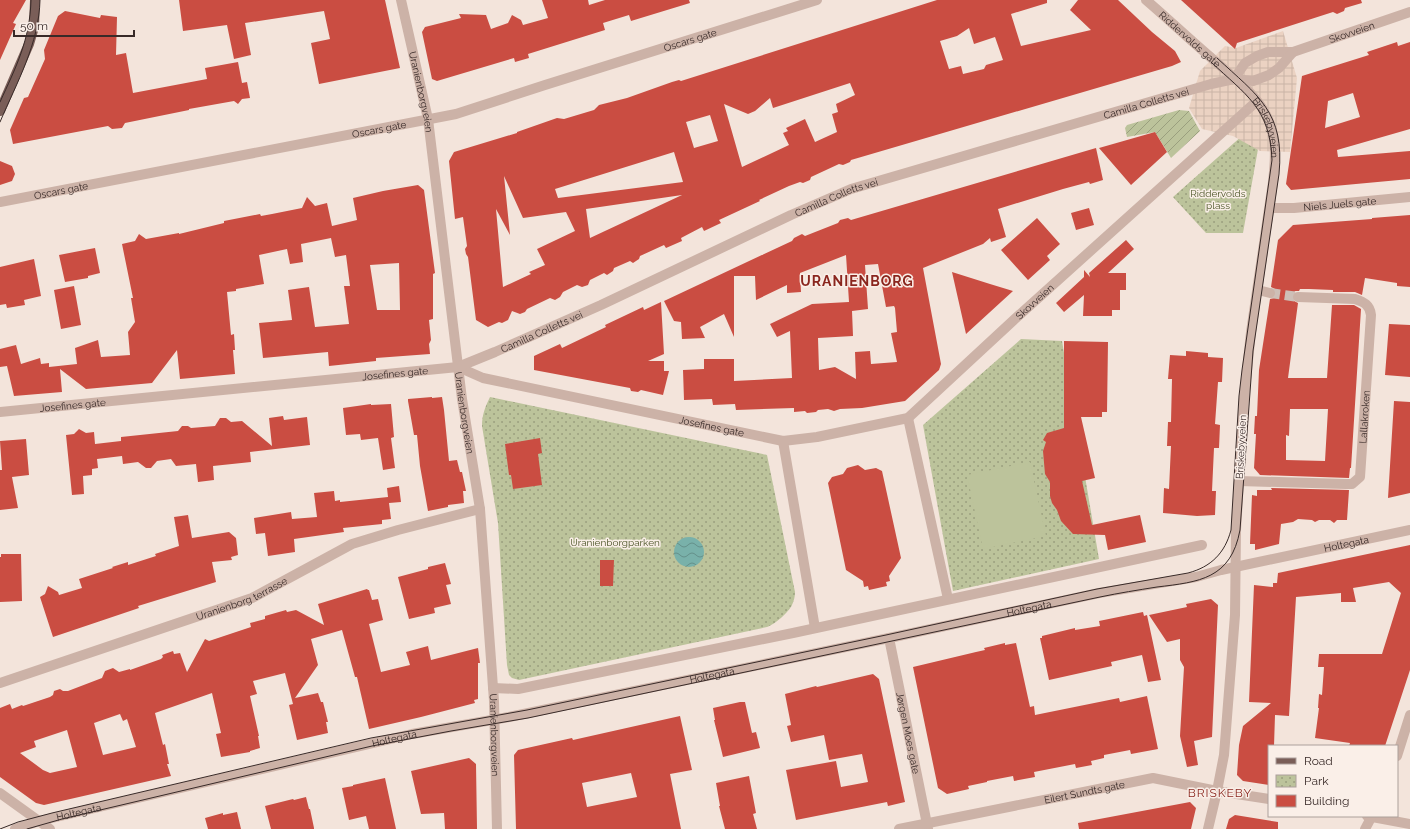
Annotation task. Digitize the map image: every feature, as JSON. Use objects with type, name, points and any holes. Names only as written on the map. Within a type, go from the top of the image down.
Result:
[{"type":"main road","points":[[0,111],[29,44],[34,27],[35,0]]},
{"type":"street","name":"Uranienborgveien","points":[[401,0],[428,119],[458,367],[480,509],[493,688],[497,829]]},
{"type":"street","name":"Oscars gate","points":[[0,202],[456,114],[818,0]]},
{"type":"street","name":"Riddervolds gate","points":[[1146,0],[1234,78]]},
{"type":"street","name":"Skovveien","points":[[1293,52],[1279,68],[1269,76],[1254,81],[1234,78],[1245,63],[1257,56],[1268,52],[1293,52],[1410,12]]},
{"type":"street","name":"Briskebyveien","points":[[1208,829],[1224,755],[1235,615],[1236,530],[1244,399],[1251,332],[1276,162],[1271,126],[1263,110],[1257,101],[1234,78]]},
{"type":"street","name":"Camilla Colletts vei","points":[[458,367],[496,352],[601,305],[791,215],[851,189],[1234,78]]},
{"type":"street","name":"Skovveien","points":[[908,418],[1017,317],[1257,101]]},
{"type":"street","name":"Niels Juels gate","points":[[1270,208],[1294,208],[1410,197]]},
{"type":"street","points":[[1258,290],[1270,293]]},
{"type":"street","name":"Lallakroken","points":[[1239,481],[1352,484],[1360,477],[1371,315],[1370,309],[1367,304],[1355,299],[1298,297]]},
{"type":"street","name":"Josefines gate","points":[[0,412],[458,367],[483,378],[782,441]]},
{"type":"street","points":[[815,628],[782,441],[817,437],[908,418],[948,599]]},
{"type":"street","name":"Uranienborg terrasse","points":[[0,683],[252,598],[352,544],[398,530],[480,509]]},
{"type":"street","name":"Holtegata","points":[[15,829],[39,821],[412,734],[494,720],[1099,593],[1196,577],[1410,530]]},
{"type":"street","points":[[493,688],[518,688],[815,628],[1202,545]]},
{"type":"street","name":"Jørgen Moes gate","points":[[889,638],[928,826]]},
{"type":"street","points":[[1398,753],[1410,715]]},
{"type":"street","name":"Eilert Sundts gate","points":[[899,829],[928,826],[1153,778],[1268,800]]},
{"type":"street","points":[[0,793],[50,829]]},
{"type":"street","points":[[1365,829],[1370,817]]},
{"type":"street","points":[[1375,817],[1410,824]]},
{"type":"green space","points":[[1179,110],[1189,111],[1200,131],[1171,158],[1155,132],[1127,137],[1125,128],[1127,125]]},
{"type":"green space","name":"Riddervolds plass","points":[[1243,135],[1258,149],[1243,233],[1206,233],[1173,197]]},
{"type":"green space","points":[[1021,339],[1062,341],[1099,559],[953,591],[923,425]]},
{"type":"green space","name":"Uranienborgparken","points":[[490,397],[767,455],[795,592],[793,603],[785,615],[767,627],[519,680],[512,678],[509,675],[507,665],[498,523],[482,426],[484,411]]},
{"type":"green space","points":[[1030,462],[1046,536],[983,549],[967,475]]},
{"type":"shaded area","points":[[1283,31],[1297,78],[1290,152],[1260,151],[1233,136],[1202,129],[1189,108],[1200,71],[1225,46],[1236,48]]},
{"type":"water","points":[[689,537],[699,542],[704,552],[699,562],[689,567],[679,562],[674,552],[679,542]]},
{"type":"building","points":[[0,0],[26,0],[13,23],[16,24],[0,60]]},
{"type":"building","points":[[179,0],[385,0],[400,68],[319,84],[311,43],[330,39],[324,11],[245,23],[251,55],[234,59],[227,25],[183,31]]},
{"type":"building","points":[[542,0],[588,0],[589,5],[605,0],[689,0],[690,3],[631,21],[629,15],[603,23],[605,30],[528,54],[529,58],[515,62],[514,58],[437,81],[432,79],[422,32],[425,27],[461,18],[459,14],[486,15],[491,29],[508,23],[512,15],[521,20],[523,25],[548,18]]},
{"type":"building","points":[[937,0],[1047,0],[1047,3],[1011,14],[1021,46],[1091,30],[1070,10],[1078,0],[1118,0],[1175,51],[1181,62],[1172,66],[851,160],[843,165],[839,164],[811,177],[810,180],[789,186],[759,200],[760,201],[719,220],[721,223],[704,231],[702,227],[681,238],[682,241],[666,248],[664,245],[640,256],[639,259],[633,263],[630,261],[614,268],[613,271],[607,275],[604,273],[590,280],[588,285],[582,287],[577,285],[563,292],[560,297],[555,300],[550,298],[520,314],[512,311],[508,320],[502,323],[499,322],[488,327],[476,320],[468,257],[465,249],[467,246],[463,217],[455,219],[449,161],[454,152],[517,133],[557,118],[564,119],[594,110],[599,105],[627,98],[672,82],[679,80],[681,81]],"holes":[[[969,28],[974,44],[995,37],[1003,60],[986,65],[984,69],[963,74],[961,66],[949,69],[940,41],[957,36]],[[850,83],[855,95],[836,104],[838,112],[832,114],[837,132],[815,142],[805,119],[786,128],[788,131],[783,133],[789,145],[742,167],[724,104],[748,114],[755,111],[770,98],[773,108]],[[710,115],[718,141],[694,148],[686,122]],[[674,152],[683,182],[558,198],[555,189]],[[504,176],[523,218],[566,212],[575,231],[537,249],[545,265],[529,272],[531,274],[503,287],[496,209],[510,235]],[[682,195],[590,238],[586,209]]]},
{"type":"building","points":[[1181,0],[1361,0],[1362,3],[1345,8],[1344,11],[1337,14],[1333,12],[1237,43],[1235,49]]},
{"type":"building","points":[[65,11],[100,18],[101,15],[117,17],[116,55],[126,53],[133,93],[207,79],[205,68],[238,62],[242,83],[247,82],[250,98],[242,99],[238,104],[234,101],[125,123],[122,128],[112,129],[108,126],[13,144],[10,130],[24,98],[28,97],[45,59],[44,50],[58,16]]},
{"type":"building","points":[[1397,42],[1398,46],[1410,42],[1410,129],[1337,150],[1338,157],[1410,151],[1410,179],[1291,190],[1286,184],[1302,76],[1369,55],[1367,52]],"holes":[[[1353,93],[1360,117],[1325,128],[1328,101]]]},
{"type":"building","points":[[1155,132],[1167,152],[1131,185],[1099,148]]},
{"type":"building","points":[[1096,148],[1103,180],[1063,189],[998,209],[1006,237],[991,242],[990,238],[983,244],[923,268],[941,364],[939,370],[905,401],[862,408],[840,409],[834,411],[828,409],[807,413],[805,411],[794,412],[794,408],[736,410],[735,404],[713,405],[712,399],[684,400],[683,370],[704,369],[704,359],[734,359],[734,381],[792,378],[790,331],[777,337],[770,324],[812,304],[849,302],[846,255],[800,273],[801,292],[787,293],[787,285],[756,300],[755,276],[734,276],[734,337],[724,314],[700,327],[705,338],[682,339],[681,322],[674,321],[664,301],[792,241],[794,238],[802,234],[805,236],[838,223],[840,220],[848,218],[851,220]],"holes":[[[878,264],[886,307],[894,306],[895,308],[897,332],[891,333],[897,362],[871,364],[870,351],[855,352],[856,379],[835,367],[819,370],[818,338],[853,336],[852,311],[868,309],[865,265]]]},
{"type":"building","points":[[0,161],[12,166],[15,174],[12,181],[0,185]]},
{"type":"building","points":[[418,185],[424,190],[435,273],[433,274],[433,319],[429,320],[431,340],[429,344],[430,354],[376,358],[376,361],[329,366],[328,352],[263,358],[259,323],[292,320],[288,290],[309,287],[315,327],[349,324],[344,286],[350,286],[346,255],[335,257],[331,238],[301,244],[303,262],[290,264],[287,249],[259,255],[264,284],[227,292],[231,335],[234,334],[235,350],[233,350],[235,374],[180,379],[177,350],[152,383],[86,389],[60,369],[62,392],[14,396],[7,366],[0,367],[0,349],[16,345],[21,364],[40,358],[41,364],[49,363],[49,367],[77,364],[75,348],[98,340],[101,357],[130,355],[128,332],[135,322],[131,298],[133,298],[122,244],[135,241],[139,234],[146,239],[179,234],[224,223],[224,221],[302,208],[307,197],[315,206],[327,203],[332,226],[357,220],[353,198]],"holes":[[[399,263],[400,310],[377,310],[370,265]]]},
{"type":"building","points":[[1089,208],[1094,225],[1076,230],[1071,213]]},
{"type":"building","points":[[1410,215],[1410,287],[1397,286],[1397,283],[1365,278],[1362,295],[1355,292],[1300,289],[1299,291],[1295,291],[1292,296],[1292,300],[1298,303],[1288,378],[1327,378],[1332,305],[1354,305],[1361,309],[1351,468],[1349,478],[1260,475],[1254,468],[1256,434],[1254,434],[1255,416],[1257,416],[1259,370],[1270,299],[1274,298],[1276,294],[1275,289],[1271,287],[1278,240],[1293,225]],"holes":[[[1290,409],[1328,409],[1325,461],[1286,460],[1286,435],[1289,436]]]},
{"type":"building","points":[[1037,218],[1060,244],[1047,256],[1050,260],[1028,280],[1001,250]]},
{"type":"building","points":[[1126,240],[1134,249],[1108,273],[1126,273],[1126,290],[1120,290],[1120,310],[1112,310],[1112,316],[1083,316],[1084,295],[1064,312],[1056,303],[1084,277],[1084,270],[1090,277],[1089,273]]},
{"type":"building","points":[[95,248],[100,273],[88,276],[88,278],[65,282],[59,255]]},
{"type":"building","points":[[34,259],[41,296],[24,300],[25,305],[7,308],[6,304],[0,305],[0,267]]},
{"type":"building","points":[[952,272],[990,284],[1013,291],[966,334]]},
{"type":"building","points":[[74,286],[81,325],[61,329],[54,290]]},
{"type":"building","points":[[661,302],[664,354],[648,361],[664,361],[664,371],[669,371],[663,395],[641,390],[638,392],[631,391],[630,388],[534,370],[534,356],[560,344],[562,348],[643,307],[644,310]]},
{"type":"building","points":[[1389,324],[1410,325],[1410,377],[1385,375]]},
{"type":"building","points":[[1064,341],[1108,342],[1107,412],[1102,412],[1102,417],[1081,417],[1095,478],[1082,481],[1092,525],[1140,515],[1146,542],[1108,550],[1105,535],[1073,534],[1061,521],[1057,510],[1052,503],[1050,496],[1050,482],[1045,474],[1043,451],[1046,442],[1043,440],[1047,433],[1064,428]]},
{"type":"building","points":[[1186,351],[1208,353],[1208,357],[1223,358],[1222,382],[1218,382],[1215,424],[1220,425],[1219,448],[1214,448],[1212,491],[1216,491],[1215,515],[1197,516],[1163,513],[1164,488],[1169,489],[1171,446],[1167,446],[1168,422],[1171,422],[1172,379],[1168,379],[1170,355],[1186,356]]},
{"type":"building","points":[[442,397],[449,461],[457,460],[460,472],[462,472],[466,491],[463,491],[464,503],[448,505],[448,507],[428,511],[420,466],[417,435],[414,435],[408,399]]},
{"type":"building","points":[[1394,401],[1410,402],[1410,493],[1388,498]]},
{"type":"building","points":[[371,404],[391,404],[394,437],[391,438],[395,468],[383,470],[378,438],[361,440],[360,434],[346,435],[343,408]]},
{"type":"building","points":[[283,416],[284,420],[307,417],[310,445],[250,452],[251,462],[213,466],[214,480],[198,482],[196,464],[176,466],[171,459],[157,461],[151,468],[146,468],[138,462],[123,464],[122,456],[97,459],[98,468],[92,469],[92,475],[83,476],[84,494],[72,495],[66,435],[74,434],[79,429],[86,433],[94,432],[95,444],[121,441],[121,437],[178,431],[182,426],[188,426],[191,428],[215,426],[220,418],[226,418],[231,422],[242,421],[272,446],[269,418]]},
{"type":"building","points":[[540,438],[542,453],[538,454],[542,485],[513,489],[511,475],[509,475],[505,444]]},
{"type":"building","points":[[26,439],[29,475],[12,477],[18,508],[0,510],[0,470],[2,470],[0,441]]},
{"type":"building","points":[[858,465],[865,470],[876,468],[882,471],[901,558],[889,576],[890,581],[886,582],[887,586],[869,590],[868,586],[864,587],[863,581],[846,570],[828,483],[832,477],[843,474],[847,468]]},
{"type":"building","points":[[399,486],[401,502],[389,503],[391,519],[382,520],[382,524],[343,528],[344,532],[294,539],[295,552],[268,556],[265,533],[256,534],[254,518],[291,512],[292,519],[317,517],[314,493],[334,491],[335,501],[340,500],[340,502],[388,497],[387,488]]},
{"type":"building","points":[[1271,488],[1349,490],[1347,520],[1337,520],[1334,523],[1330,520],[1319,520],[1315,522],[1312,520],[1298,519],[1293,522],[1281,524],[1279,544],[1255,550],[1255,544],[1250,544],[1252,495],[1257,496],[1257,490],[1272,490]]},
{"type":"building","points":[[188,515],[192,538],[229,532],[236,538],[238,555],[231,557],[232,560],[212,562],[216,582],[138,606],[139,608],[53,637],[40,597],[45,594],[48,586],[58,592],[59,595],[82,588],[79,579],[128,562],[128,565],[156,556],[155,554],[179,546],[174,517]]},
{"type":"building","points":[[1410,545],[1410,670],[1385,745],[1349,745],[1350,743],[1315,738],[1319,708],[1319,694],[1322,695],[1324,667],[1318,667],[1319,654],[1382,654],[1401,593],[1389,582],[1353,588],[1356,602],[1341,602],[1341,593],[1296,597],[1289,716],[1275,715],[1274,745],[1268,745],[1268,785],[1243,781],[1237,775],[1239,745],[1243,726],[1271,703],[1249,702],[1254,585],[1273,587],[1273,583],[1277,583],[1278,573]]},
{"type":"building","points":[[1,554],[21,554],[22,601],[0,602]]},
{"type":"building","points":[[600,560],[614,560],[613,586],[600,586]]},
{"type":"building","points":[[445,563],[451,584],[446,585],[451,604],[434,608],[435,613],[409,619],[398,577]]},
{"type":"building","points":[[367,589],[369,590],[372,600],[378,599],[383,620],[369,624],[381,672],[410,665],[406,652],[428,646],[431,660],[478,648],[480,663],[478,663],[478,699],[474,700],[475,703],[369,729],[357,677],[355,677],[342,630],[311,639],[318,665],[295,698],[318,693],[321,702],[323,702],[328,722],[326,722],[328,733],[297,740],[289,705],[293,704],[285,673],[253,681],[257,694],[250,696],[259,736],[260,748],[250,752],[221,757],[216,734],[221,733],[212,693],[155,713],[163,745],[165,744],[169,764],[167,764],[171,776],[44,805],[36,803],[0,777],[0,708],[10,704],[12,709],[22,705],[23,706],[50,697],[53,695],[54,691],[60,689],[63,691],[68,691],[102,678],[105,671],[113,668],[119,672],[130,670],[161,659],[163,657],[162,655],[173,651],[174,654],[180,653],[187,672],[205,639],[209,641],[251,627],[250,623],[265,619],[265,616],[286,610],[287,612],[296,610],[324,625],[318,604]],"holes":[[[120,714],[123,721],[127,719],[136,747],[103,755],[94,723]],[[67,730],[77,767],[50,773],[43,770],[20,753],[36,747],[34,741]]]},
{"type":"building","points":[[1211,599],[1218,605],[1212,737],[1194,741],[1198,765],[1187,767],[1180,736],[1184,667],[1180,660],[1180,639],[1167,642],[1149,615],[1187,607],[1186,604]]},
{"type":"building","points":[[1143,612],[1144,616],[1147,615],[1161,680],[1148,682],[1142,655],[1111,662],[1112,666],[1049,680],[1040,638],[1042,638],[1042,636],[1075,628],[1075,630],[1100,626],[1099,621]]},
{"type":"building","points":[[1005,643],[1005,645],[1016,643],[1030,707],[1034,706],[1035,715],[1119,698],[1120,702],[1147,696],[1158,749],[1131,754],[1130,750],[1104,755],[1104,758],[1091,761],[1092,765],[1076,768],[1075,764],[1034,772],[1035,777],[1014,781],[1013,776],[987,781],[968,786],[969,789],[947,794],[938,788],[913,667],[985,650],[984,648]]},
{"type":"building","points":[[873,674],[879,679],[905,802],[888,806],[887,802],[796,820],[786,770],[836,761],[841,787],[868,782],[862,754],[829,760],[824,735],[791,742],[787,726],[791,725],[785,694]]},
{"type":"building","points":[[745,702],[752,733],[756,732],[760,748],[723,757],[714,720],[713,708]]},
{"type":"building","points":[[680,716],[692,770],[670,774],[681,829],[516,829],[514,755],[518,750],[572,738],[573,740]],"holes":[[[631,773],[637,797],[587,807],[582,783]]]},
{"type":"building","points":[[469,758],[476,764],[477,829],[445,829],[444,813],[421,814],[411,771]]},
{"type":"building","points":[[749,776],[756,813],[753,814],[757,829],[725,829],[719,806],[716,783]]},
{"type":"building","points":[[385,778],[396,829],[369,829],[366,816],[349,820],[342,788]]},
{"type":"building","points":[[306,797],[314,829],[271,829],[265,806]]},
{"type":"building","points":[[1190,802],[1196,808],[1191,829],[1079,829],[1078,823]]},
{"type":"building","points":[[237,812],[241,829],[208,829],[205,818],[223,813],[223,815]]},
{"type":"building","points":[[1235,815],[1278,822],[1278,829],[1226,829],[1229,819]]},
{"type":"tunnel","points":[[1270,293],[1298,297]]},
{"type":"tram line","points":[[0,102],[17,65],[25,41],[31,0]]},
{"type":"tram line","points":[[0,122],[20,77],[36,32],[40,0]]},
{"type":"tram line","points":[[27,829],[62,819],[372,746],[528,718],[1100,597],[1186,583],[1211,575],[1221,568],[1229,559],[1236,546],[1240,530],[1253,351],[1279,174],[1280,153],[1278,135],[1273,120],[1266,107],[1245,83],[1217,58]]},
{"type":"tram line","points":[[0,829],[18,822],[52,813],[371,738],[527,710],[1097,589],[1188,573],[1204,567],[1221,552],[1231,530],[1239,396],[1272,160],[1267,127],[1261,115],[1245,94],[1211,62]]},
{"type":"district","name":"URANIENBORG","points":[[857,281]]},
{"type":"district","name":"BRISKEBY","points":[[1220,793]]}]
